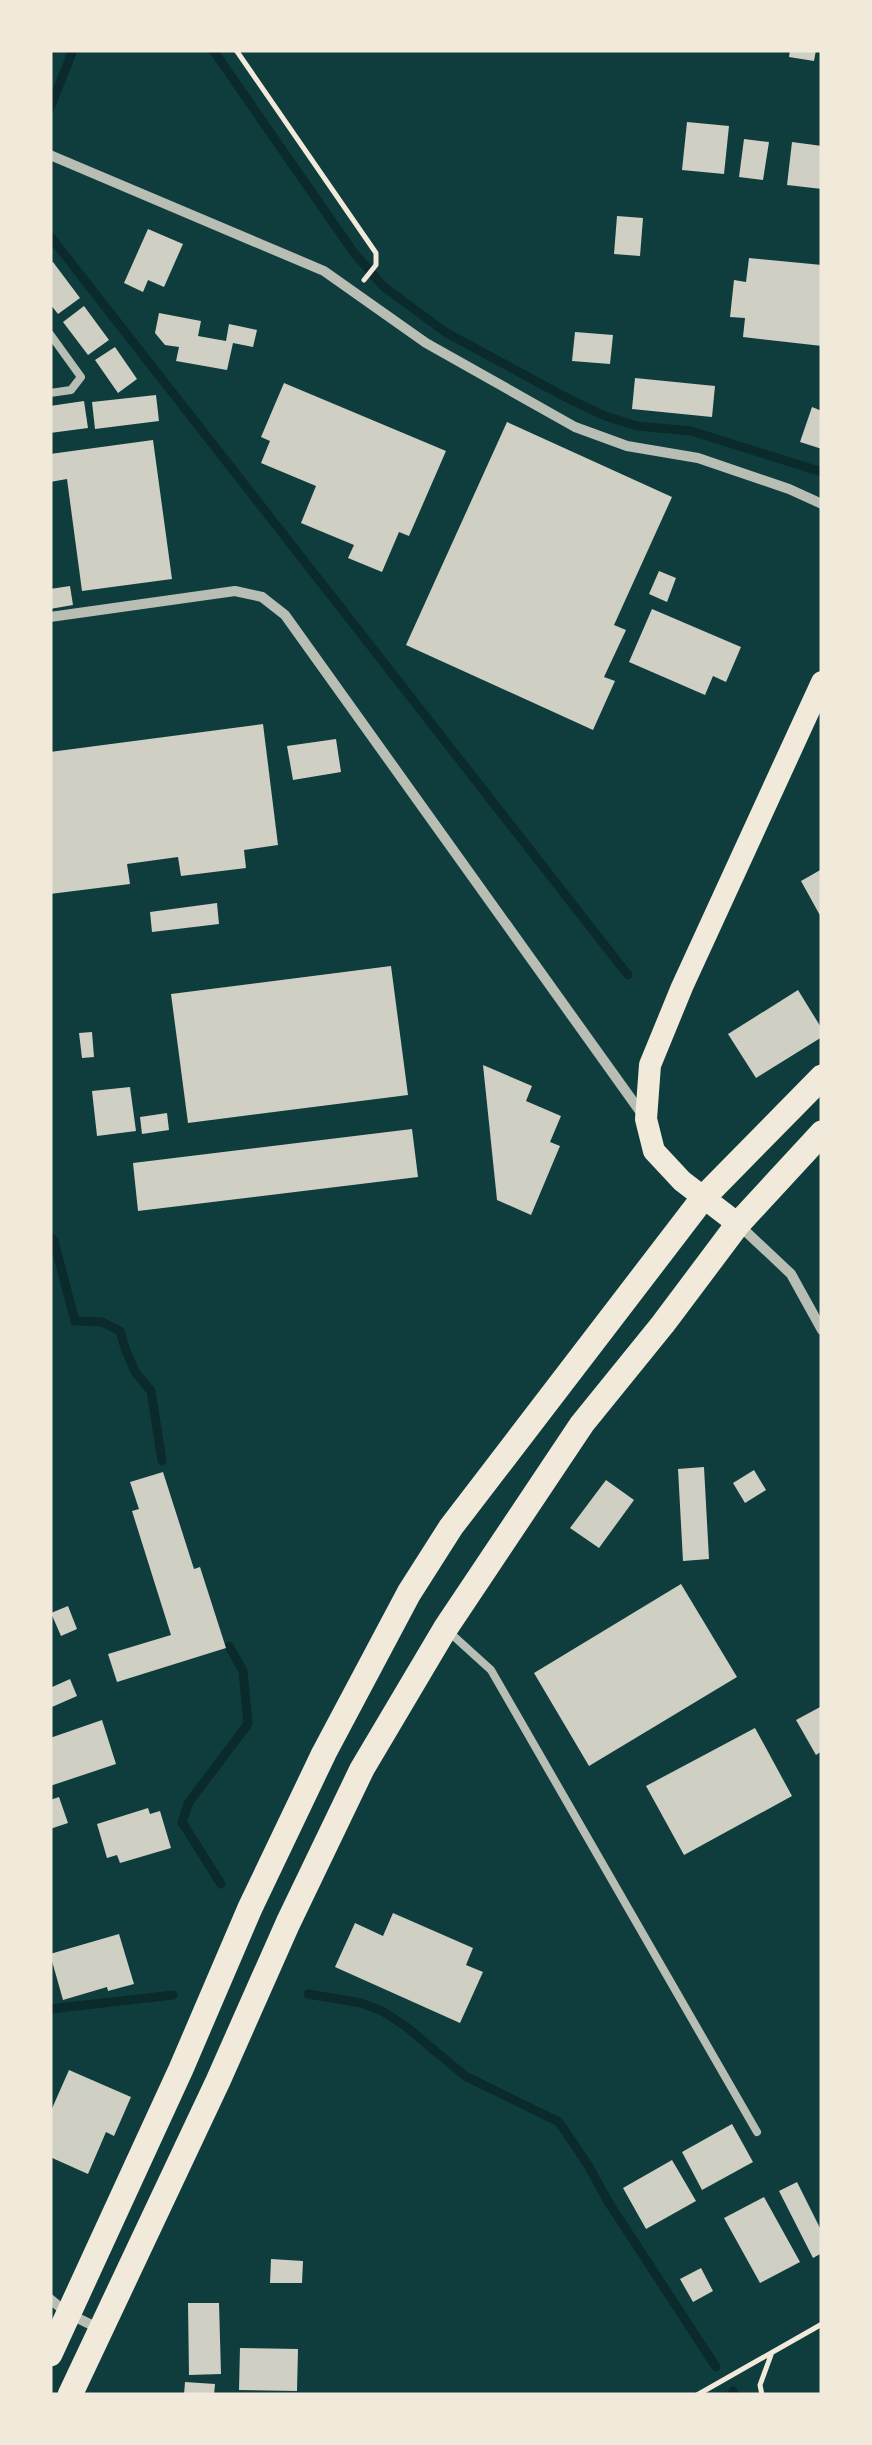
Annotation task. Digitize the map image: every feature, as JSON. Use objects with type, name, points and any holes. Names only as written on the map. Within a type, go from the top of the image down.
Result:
[{"type":"highway","points":[[50,2354],[59,2306],[181,2069],[250,1908],[324,1753],[409,1594],[450,1527],[703,1198],[822,1077]]},
{"type":"highway","points":[[70,2395],[362,1769],[445,1628],[582,1424],[738,1224],[822,1133]]},
{"type":"main road","points":[[738,1224],[682,1181],[654,1151],[646,1119],[650,1065],[822,682]]},
{"type":"street","points":[[51,155],[324,271],[426,343],[575,427],[626,446],[698,458],[822,504]]},
{"type":"street","points":[[50,616],[236,590],[262,596],[285,615],[646,1119]]},
{"type":"street","points":[[738,1224],[791,1274],[822,1330]]},
{"type":"street","points":[[59,2306],[100,2329]]},
{"type":"lane","points":[[50,334],[80,377],[71,390],[50,392]]},
{"type":"lane","points":[[445,1628],[491,1670],[757,2132]]},
{"type":"path","points":[[236,50],[376,253],[376,265],[366,278]]},
{"type":"path","points":[[697,2395],[822,2324]]},
{"type":"path","points":[[762,2395],[760,2384],[772,2352]]},
{"type":"building","points":[[790,50],[816,50],[814,61],[789,57]]},
{"type":"building","points":[[687,122],[729,126],[724,174],[682,170]]},
{"type":"building","points":[[744,139],[769,142],[763,180],[739,177]]},
{"type":"building","points":[[792,142],[822,146],[822,189],[787,185]]},
{"type":"building","points":[[617,216],[643,218],[640,256],[614,254]]},
{"type":"building","points":[[148,229],[183,244],[164,287],[148,280],[143,292],[124,283]]},
{"type":"building","points":[[749,258],[822,265],[822,346],[743,337],[745,318],[730,317],[734,280],[746,282]]},
{"type":"building","points":[[53,262],[80,298],[58,314],[50,304]]},
{"type":"building","points":[[84,306],[109,340],[88,355],[63,322]]},
{"type":"building","points":[[159,313],[201,321],[198,336],[226,341],[229,324],[257,330],[253,347],[233,343],[227,370],[176,361],[179,347],[165,345],[155,333]]},
{"type":"building","points":[[575,332],[613,335],[610,364],[572,361]]},
{"type":"building","points":[[115,347],[137,379],[118,393],[95,360]]},
{"type":"building","points":[[635,378],[715,386],[712,417],[632,409]]},
{"type":"building","points":[[284,383],[446,451],[409,536],[399,532],[382,572],[348,558],[354,545],[301,523],[316,486],[261,463],[270,441],[261,437]]},
{"type":"building","points":[[156,395],[159,421],[95,429],[92,402]]},
{"type":"building","points":[[84,401],[88,428],[50,433],[50,406]]},
{"type":"building","points":[[812,407],[822,411],[822,449],[800,442]]},
{"type":"building","points":[[507,422],[672,497],[614,625],[626,630],[604,677],[615,681],[593,730],[406,645]]},
{"type":"building","points":[[153,440],[172,579],[82,591],[67,479],[50,482],[50,454]]},
{"type":"building","points":[[659,571],[676,578],[667,602],[649,594]]},
{"type":"building","points":[[70,586],[73,605],[50,609],[50,589]]},
{"type":"building","points":[[652,609],[741,647],[726,682],[713,676],[705,695],[629,662]]},
{"type":"building","points":[[263,724],[278,845],[244,850],[246,868],[181,876],[178,857],[127,864],[130,884],[50,894],[50,752]]},
{"type":"building","points":[[336,739],[341,772],[293,780],[287,746]]},
{"type":"building","points":[[822,869],[822,919],[801,881]]},
{"type":"building","points":[[217,903],[219,924],[152,932],[150,912]]},
{"type":"building","points":[[391,966],[408,1095],[188,1123],[171,994]]},
{"type":"building","points":[[798,990],[822,1029],[822,1037],[756,1078],[728,1034]]},
{"type":"building","points":[[92,1032],[94,1057],[82,1058],[79,1033]]},
{"type":"building","points":[[483,1065],[532,1086],[526,1101],[561,1116],[550,1142],[560,1146],[531,1215],[497,1200]]},
{"type":"building","points":[[130,1087],[136,1131],[97,1136],[92,1091]]},
{"type":"building","points":[[167,1113],[169,1130],[142,1134],[140,1117]]},
{"type":"building","points":[[412,1129],[418,1177],[138,1211],[133,1163]]},
{"type":"building","points":[[704,1467],[709,1559],[683,1561],[678,1469]]},
{"type":"building","points":[[754,1470],[766,1490],[745,1503],[733,1483]]},
{"type":"building","points":[[163,1472],[194,1569],[200,1567],[226,1648],[117,1682],[108,1654],[171,1635],[132,1511],[139,1509],[130,1482]]},
{"type":"building","points":[[606,1480],[634,1500],[599,1548],[570,1528]]},
{"type":"building","points":[[681,1584],[737,1677],[589,1766],[534,1673]]},
{"type":"building","points":[[68,1606],[77,1629],[61,1636],[51,1613]]},
{"type":"building","points":[[70,1679],[77,1696],[52,1707],[50,1688]]},
{"type":"building","points":[[822,1706],[822,1751],[816,1755],[796,1720]]},
{"type":"building","points":[[102,1720],[116,1764],[50,1786],[50,1738]]},
{"type":"building","points":[[755,1728],[792,1796],[684,1855],[646,1786]]},
{"type":"building","points":[[59,1797],[68,1823],[50,1829],[50,1800]]},
{"type":"building","points":[[148,1808],[150,1814],[160,1811],[171,1848],[120,1863],[117,1855],[107,1858],[97,1824]]},
{"type":"building","points":[[393,1913],[473,1948],[466,1965],[483,1972],[460,2023],[335,1967],[355,1923],[383,1936]]},
{"type":"building","points":[[119,1934],[134,1984],[108,1991],[107,1987],[63,2000],[50,1954]]},
{"type":"building","points":[[69,2070],[131,2097],[114,2136],[106,2132],[88,2174],[50,2157],[50,2113]]},
{"type":"building","points":[[732,2124],[753,2162],[702,2190],[682,2152]]},
{"type":"building","points":[[672,2160],[696,2201],[646,2229],[623,2188]]},
{"type":"building","points":[[797,2182],[822,2232],[822,2253],[813,2258],[779,2191]]},
{"type":"building","points":[[764,2197],[800,2262],[760,2283],[724,2218]]},
{"type":"building","points":[[271,2259],[303,2261],[302,2283],[270,2283]]},
{"type":"building","points":[[701,2268],[713,2291],[693,2302],[680,2279]]},
{"type":"building","points":[[188,2303],[219,2303],[221,2374],[189,2375]]},
{"type":"building","points":[[240,2348],[298,2349],[297,2391],[239,2390]]},
{"type":"building","points":[[185,2382],[215,2384],[214,2395],[184,2395]]},
{"type":"waterway","points":[[50,108],[73,50]]},
{"type":"waterway","points":[[213,50],[354,253],[383,286],[445,332],[605,416],[637,426],[691,431],[822,472]]},
{"type":"waterway","points":[[50,236],[628,975]]},
{"type":"waterway","points":[[50,1237],[75,1321],[102,1322],[120,1331],[135,1372],[151,1391],[162,1461]]},
{"type":"waterway","points":[[221,1884],[182,1822],[189,1802],[248,1724],[243,1671],[229,1646]]},
{"type":"waterway","points":[[308,1994],[361,2003],[382,2011],[465,2076],[559,2122],[716,2367]]},
{"type":"waterway","points":[[50,2009],[173,1995]]},
{"type":"waterway","points":[[733,2391],[735,2395]]}]
